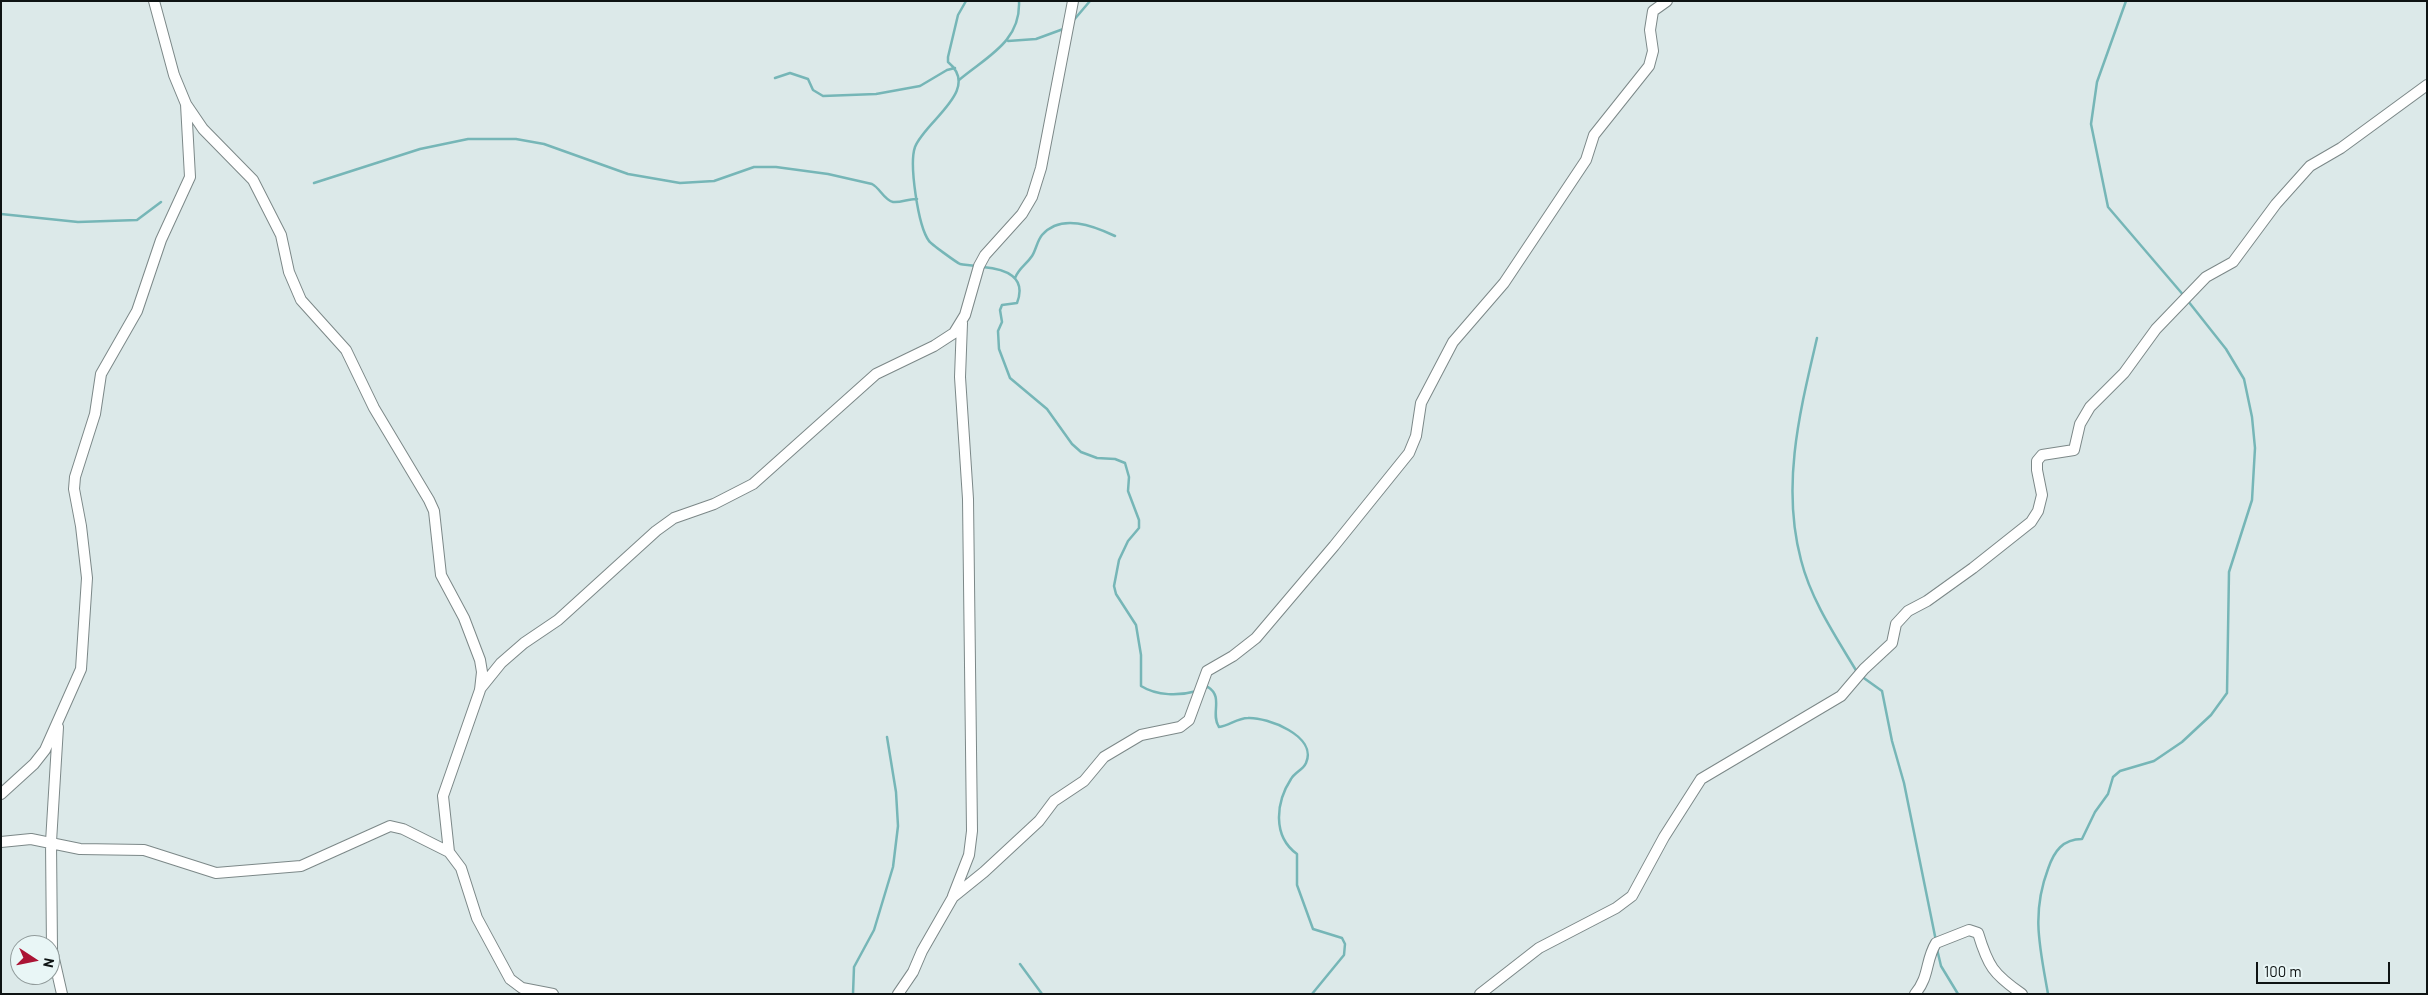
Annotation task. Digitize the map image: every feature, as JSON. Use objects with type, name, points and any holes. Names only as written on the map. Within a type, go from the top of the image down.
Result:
[{"type":"street","points":[[154,1],[174,75],[186,104],[203,129],[253,180],[281,235],[289,272],[301,300],[346,350],[374,408],[434,511],[441,575],[464,618],[480,660],[482,672],[480,690],[443,796],[449,852]]},
{"type":"street","points":[[898,994],[913,972],[922,951],[953,897],[969,855],[972,831],[968,499],[960,377],[962,323],[979,266],[985,255],[1022,214],[1032,197],[1041,168],[1072,1]]},
{"type":"street","points":[[953,897],[984,872],[1039,822],[1054,800],[1084,781],[1104,757],[1141,735],[1180,727],[1189,720],[1207,671],[1233,656],[1256,638],[1404,458],[1416,436],[1421,404],[1453,342],[1504,283],[1586,160],[1594,135],[1649,66],[1653,51],[1650,30],[1653,11],[1667,1]]},
{"type":"street","points":[[1480,994],[1539,948],[1616,908],[1632,896],[1664,837],[1701,779],[1841,696],[1864,669],[1892,643],[1896,624],[1908,611],[1927,601],[1973,568],[2032,522],[2038,511],[2042,495],[2036,470],[2037,461],[2042,455],[2074,450],[2080,424],[2090,407],[2124,373],[2156,329],[2206,277],[2233,262],[2276,204],[2310,166],[2341,148],[2427,85]]},
{"type":"street","points":[[1,794],[34,764],[45,750],[81,669],[87,578],[81,526],[74,489],[75,476],[95,414],[100,374],[137,311],[161,240],[190,177],[186,104]]},
{"type":"street","points":[[480,690],[501,663],[524,643],[558,620],[656,531],[674,518],[714,504],[753,484],[876,374],[934,346],[954,333],[962,323]]},
{"type":"street","points":[[59,719],[51,842],[52,950],[62,994]]},
{"type":"street","points":[[1,842],[31,838],[80,849],[144,850],[216,873],[301,866],[390,826],[403,829],[449,852],[461,868],[476,918],[510,979],[522,988],[553,994]]},
{"type":"street","points":[[1915,994],[1925,981],[1929,959],[1936,943],[1969,930],[1978,933],[1986,960],[2000,979],[2022,994]]},
{"type":"waterway","points":[[966,1],[958,15],[948,57],[948,62],[957,73],[959,83],[948,105],[915,147],[913,167],[918,209],[929,241],[960,264],[975,266]]},
{"type":"waterway","points":[[959,80],[990,56],[1008,38],[1018,15],[1019,1]]},
{"type":"waterway","points":[[1073,21],[1090,1]]},
{"type":"waterway","points":[[2126,1],[2097,82],[2091,124],[2108,207],[2185,297]]},
{"type":"waterway","points":[[1008,41],[1036,39],[1066,28]]},
{"type":"waterway","points":[[775,78],[790,73],[808,79],[813,90],[823,96],[876,94],[920,86],[947,70],[955,68]]},
{"type":"waterway","points":[[314,183],[420,149],[468,139],[516,139],[544,144],[628,174],[680,183],[714,181],[754,167],[776,167],[828,174],[872,184],[887,199],[893,202],[917,199]]},
{"type":"waterway","points":[[1,214],[78,222],[137,220],[161,202]]},
{"type":"waterway","points":[[1015,278],[1032,256],[1042,235],[1058,224],[1088,225],[1115,236]]},
{"type":"waterway","points":[[983,267],[1007,272],[1017,281],[1019,287],[1017,303],[1002,305],[1000,310],[1002,322],[998,331],[999,349],[1010,378],[1047,409],[1072,444],[1081,452],[1097,458],[1115,459],[1125,463],[1129,477],[1128,491],[1139,520],[1139,528],[1128,541],[1119,560],[1114,586],[1116,594],[1136,625],[1141,655],[1141,686],[1154,692],[1168,694],[1183,694],[1197,691]]},
{"type":"waterway","points":[[2048,994],[2040,946],[2038,916],[2043,885],[2053,857],[2064,844],[2082,839],[2095,812],[2108,794],[2113,777],[2120,771],[2154,761],[2182,742],[2211,715],[2227,693],[2229,572],[2252,500],[2255,448],[2252,417],[2244,379],[2226,349],[2188,301]]},
{"type":"waterway","points":[[1817,338],[1795,448],[1793,476],[1795,532],[1805,575],[1811,589],[1825,618],[1857,672]]},
{"type":"waterway","points":[[1861,676],[1882,691],[1892,741],[1904,783],[1936,941]]},
{"type":"waterway","points":[[1205,688],[1208,687],[1215,696],[1216,717],[1219,727],[1244,718],[1267,721],[1289,730],[1305,744],[1308,753],[1306,763],[1291,779],[1282,798],[1279,818],[1280,828],[1283,838],[1297,854],[1297,885],[1313,929],[1342,938],[1345,944],[1344,955],[1312,994]]},
{"type":"waterway","points":[[853,994],[854,967],[874,930],[893,867],[898,826],[896,792],[887,737]]},
{"type":"waterway","points":[[1937,949],[1941,966],[1958,994]]},
{"type":"waterway","points":[[1020,964],[1042,994]]}]
